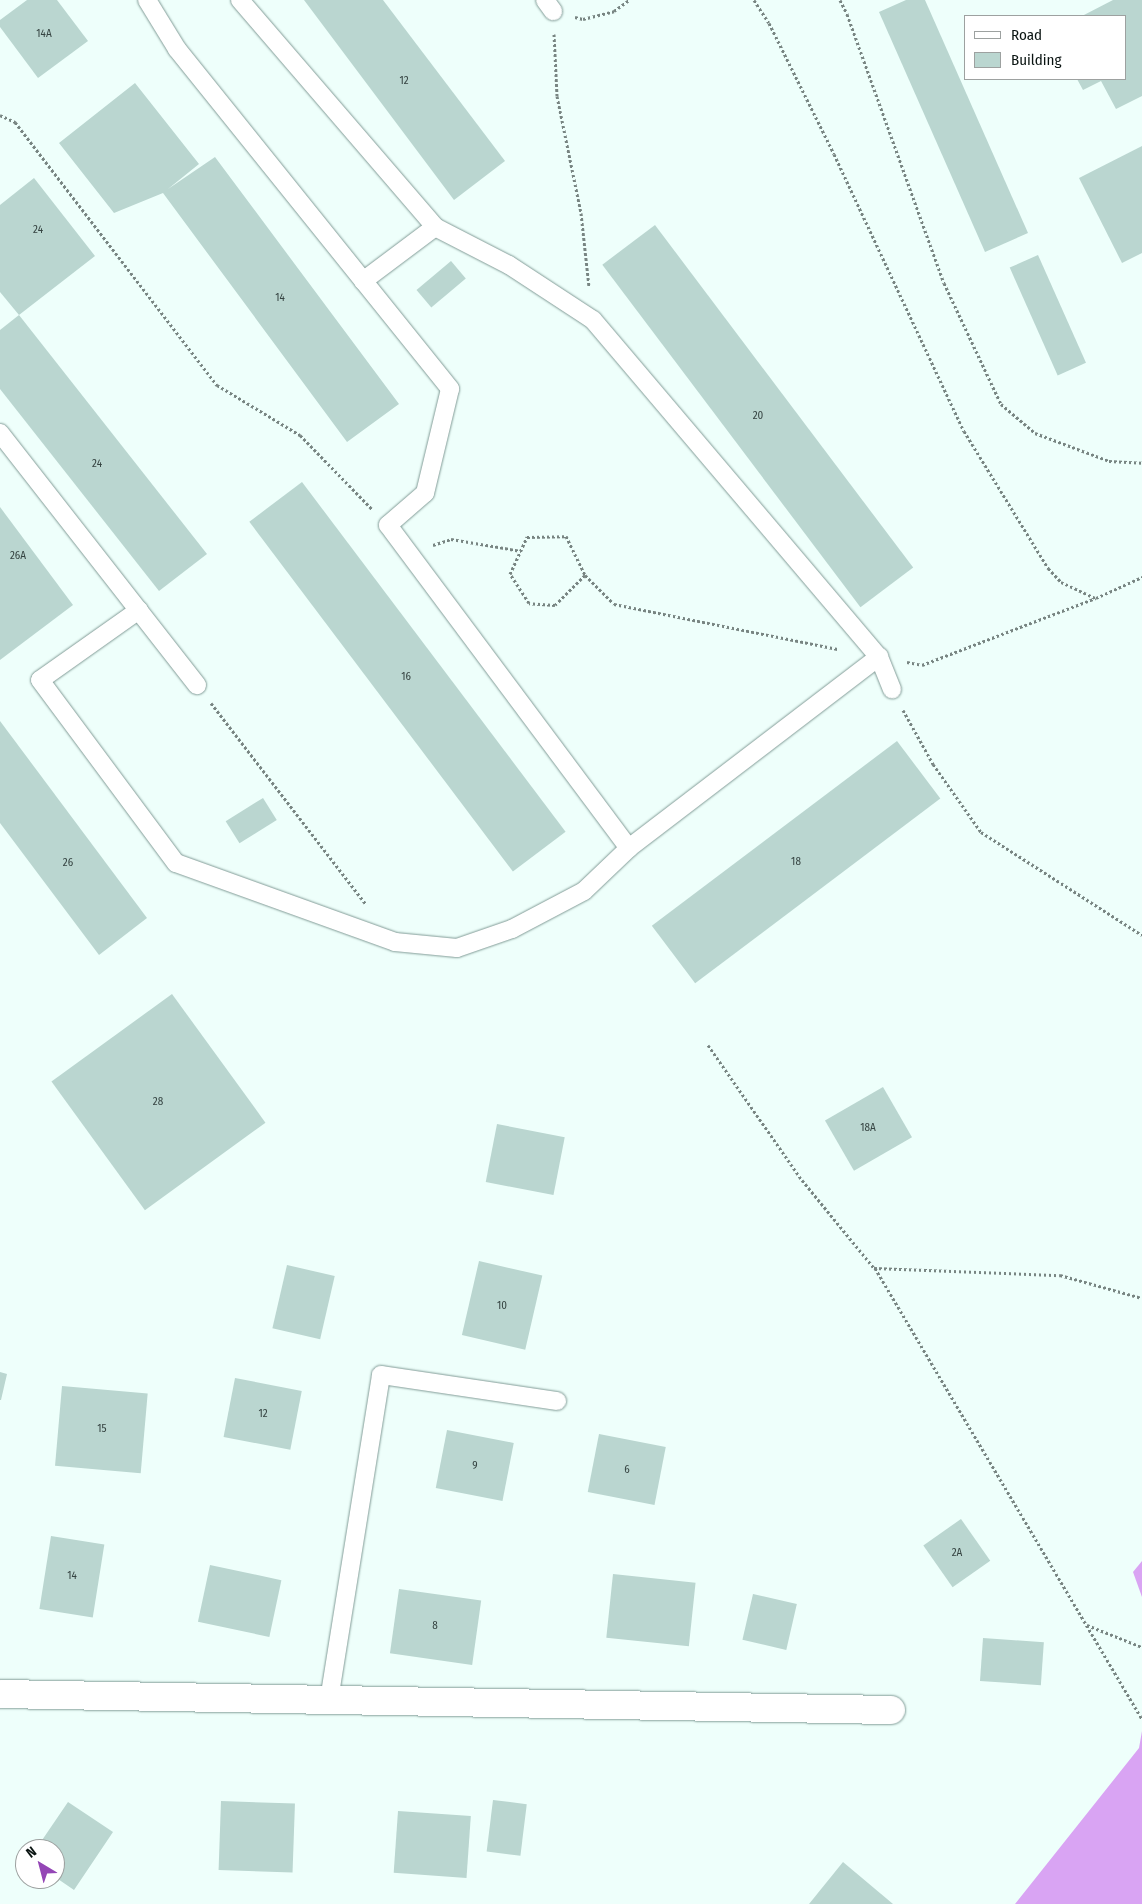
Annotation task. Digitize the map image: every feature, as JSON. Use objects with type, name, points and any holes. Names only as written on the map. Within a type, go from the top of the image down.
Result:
[{"type":"street","points":[[0,1694],[891,1710]]},
{"type":"lane","points":[[147,0],[177,49],[450,389],[425,493],[388,525],[629,848]]},
{"type":"lane","points":[[240,0],[435,227],[509,265],[593,320],[878,657],[892,690]]},
{"type":"lane","points":[[363,281],[435,227]]},
{"type":"lane","points":[[0,433],[197,685]]},
{"type":"lane","points":[[138,610],[40,680],[176,863],[395,942],[457,948],[512,929],[584,891],[629,848],[878,657]]},
{"type":"lane","points":[[329,1700],[381,1375],[558,1400]]},
{"type":"path","points":[[593,320],[581,213],[557,96],[549,6],[583,19],[614,11],[629,0]]},
{"type":"path","points":[[754,0],[769,23],[834,154],[968,439],[1048,568],[1061,582],[1096,598]]},
{"type":"path","points":[[840,0],[851,23],[944,283],[1001,404],[1035,433],[1109,461],[1142,463]]},
{"type":"path","points":[[0,116],[15,122],[217,385],[300,435],[388,525]]},
{"type":"path","points":[[585,575],[555,605],[529,603],[510,574],[527,537],[566,536],[585,575],[614,604],[922,665],[1096,598],[1142,577]]},
{"type":"path","points":[[408,553],[451,539],[520,551]]},
{"type":"path","points":[[197,685],[395,942]]},
{"type":"path","points":[[892,690],[933,764],[981,832],[1142,935]]},
{"type":"path","points":[[708,1045],[802,1180],[874,1268],[1142,1719]]},
{"type":"path","points":[[874,1268],[1060,1275],[1142,1298]]},
{"type":"path","points":[[1086,1625],[1142,1647]]},
{"type":"shaded area","points":[[1142,1561],[1142,1597],[1133,1572]]},
{"type":"shaded area","points":[[1142,1731],[1142,1904],[1015,1904],[1139,1748]]},
{"type":"building","points":[[27,0],[57,0],[88,41],[38,78],[0,27],[0,20]]},
{"type":"building","points":[[304,0],[383,0],[505,161],[454,200]]},
{"type":"building","points":[[906,0],[925,0],[1028,233],[985,252],[879,12]]},
{"type":"building","points":[[1113,0],[1142,0],[1142,96],[1116,109],[1101,81],[1083,90],[1078,80],[1127,80],[1127,15],[1084,15]]},
{"type":"building","points":[[135,83],[199,164],[168,189],[215,157],[399,404],[347,442],[163,193],[114,213],[59,143]]},
{"type":"building","points":[[1142,146],[1142,253],[1122,263],[1079,178]]},
{"type":"building","points":[[34,178],[95,256],[19,315],[0,292],[0,205]]},
{"type":"building","points":[[655,225],[913,568],[860,607],[602,265]]},
{"type":"building","points":[[1038,255],[1086,363],[1058,375],[1010,268]]},
{"type":"building","points":[[451,261],[466,279],[431,308],[417,290]]},
{"type":"building","points":[[19,315],[207,554],[159,591],[0,389],[0,330]]},
{"type":"building","points":[[302,482],[566,832],[513,872],[249,522]]},
{"type":"building","points":[[0,507],[73,605],[0,660]]},
{"type":"building","points":[[0,721],[147,918],[99,955],[0,823]]},
{"type":"building","points":[[897,741],[940,799],[695,983],[652,926]]},
{"type":"building","points":[[263,798],[277,820],[239,843],[226,821]]},
{"type":"building","points":[[172,994],[265,1123],[145,1210],[51,1082]]},
{"type":"building","points":[[883,1087],[912,1137],[854,1171],[825,1120]]},
{"type":"building","points":[[497,1124],[565,1137],[553,1195],[486,1182]]},
{"type":"building","points":[[479,1261],[542,1276],[525,1350],[462,1335]]},
{"type":"building","points":[[287,1265],[335,1276],[320,1339],[272,1328]]},
{"type":"building","points":[[0,1372],[7,1374],[1,1400],[0,1400]]},
{"type":"building","points":[[235,1378],[302,1391],[290,1450],[224,1437]]},
{"type":"building","points":[[62,1386],[148,1393],[141,1473],[55,1466]]},
{"type":"building","points":[[447,1430],[514,1443],[502,1501],[436,1488]]},
{"type":"building","points":[[599,1434],[666,1447],[654,1505],[588,1492]]},
{"type":"building","points":[[961,1519],[990,1561],[953,1587],[923,1545]]},
{"type":"building","points":[[51,1536],[104,1544],[93,1618],[39,1609]]},
{"type":"building","points":[[210,1565],[281,1580],[269,1637],[198,1622]]},
{"type":"building","points":[[613,1574],[696,1583],[689,1646],[606,1638]]},
{"type":"building","points":[[399,1589],[481,1601],[472,1665],[390,1653]]},
{"type":"building","points":[[753,1594],[797,1604],[786,1650],[742,1640]]},
{"type":"building","points":[[983,1638],[1044,1642],[1041,1685],[980,1681]]},
{"type":"building","points":[[493,1800],[527,1804],[520,1856],[487,1852]]},
{"type":"building","points":[[221,1801],[295,1804],[293,1873],[219,1870]]},
{"type":"building","points":[[68,1802],[113,1832],[74,1890],[65,1884],[65,1839],[43,1839]]},
{"type":"building","points":[[398,1811],[471,1816],[466,1878],[394,1873]]},
{"type":"building","points":[[843,1862],[893,1904],[809,1904]]}]
